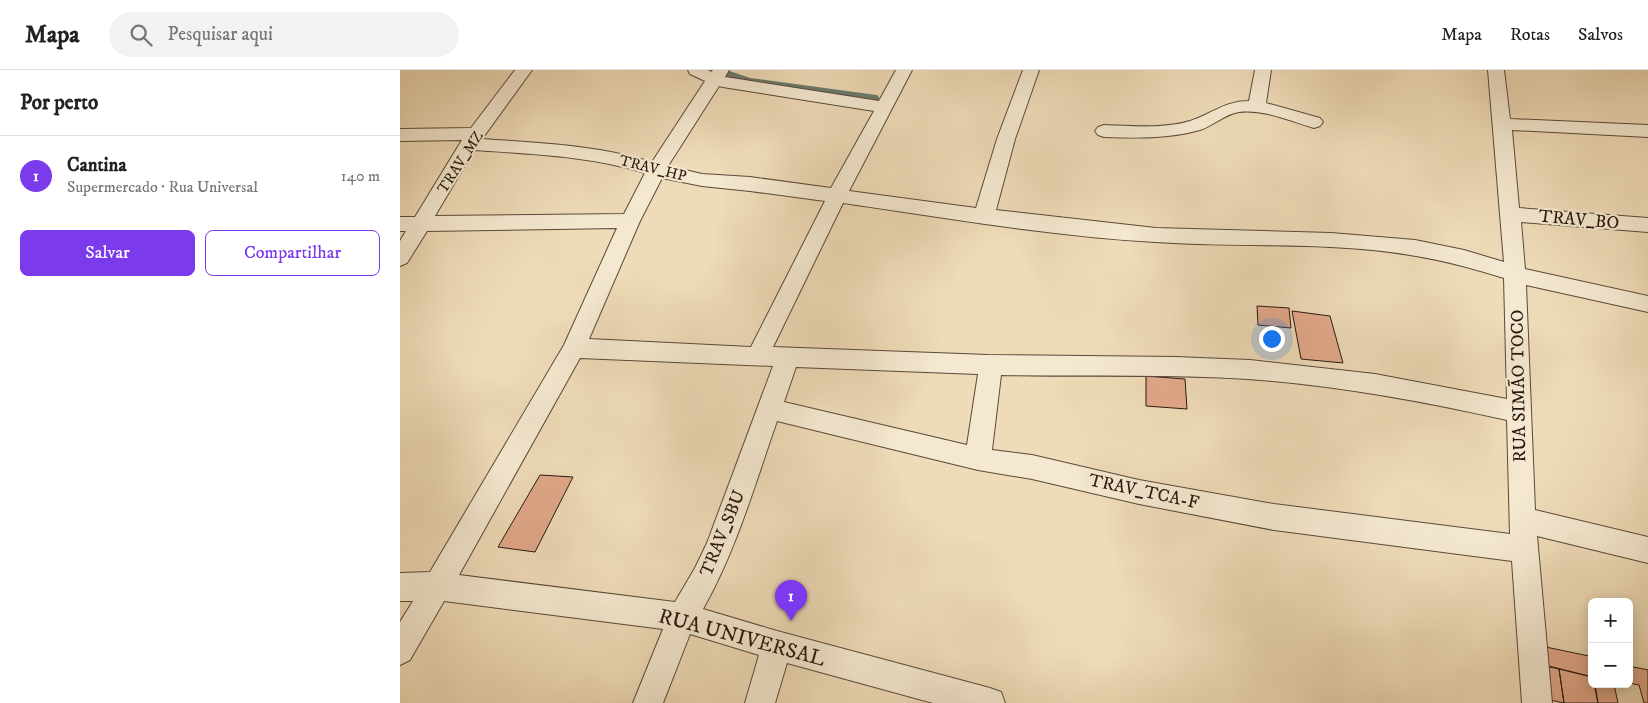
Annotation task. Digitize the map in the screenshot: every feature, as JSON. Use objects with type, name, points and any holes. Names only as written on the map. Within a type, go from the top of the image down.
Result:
[{"type":"street","name":"TRAV_MZ","points":[[400,258],[473,139],[524,70]]},
{"type":"street","points":[[757,357],[837,196],[904,70]]},
{"type":"street","points":[[984,216],[1006,139],[1031,70]]},
{"type":"street","points":[[1258,108],[1263,70]]},
{"type":"street","name":"RUA SIMÃO TOCO","points":[[1496,70],[1515,273],[1522,520],[1537,703]]},
{"type":"street","points":[[400,650],[520,445],[574,348],[630,221],[656,170],[711,73],[723,82],[884,107]]},
{"type":"street","points":[[1104,132],[1173,130],[1198,124],[1227,110],[1240,107],[1270,110],[1314,122]]},
{"type":"street","points":[[1502,124],[1648,131]]},
{"type":"street","name":"TRAV_HP","points":[[400,135],[473,139],[592,154],[622,159],[656,170],[702,180],[984,216],[1156,235],[1331,240],[1415,248],[1464,258],[1536,280],[1648,304]]},
{"type":"street","name":"TRAV_BO","points":[[1510,214],[1648,225]]},
{"type":"street","points":[[400,224],[630,221]]},
{"type":"street","points":[[574,348],[757,357],[991,365],[1166,367],[1287,373],[1425,392],[1518,412]]},
{"type":"street","name":"TRAV_SBU","points":[[648,703],[682,617],[705,578],[719,547],[788,358]]},
{"type":"street","points":[[978,459],[991,365]]},
{"type":"street","name":"TRAV_TCA-F","points":[[769,409],[978,459],[1032,467],[1139,492],[1274,517],[1524,549]]},
{"type":"street","points":[[1522,520],[1648,550]]},
{"type":"street","name":"RUA UNIVERSAL","points":[[400,587],[437,586],[682,617],[777,646],[990,703]]},
{"type":"street","points":[[760,703],[777,646]]},
{"type":"building","points":[[1257,306],[1289,308],[1291,328],[1258,325]]},
{"type":"building","points":[[1292,311],[1330,316],[1343,363],[1301,359]]},
{"type":"building","points":[[1146,376],[1185,379],[1187,409],[1146,406]]},
{"type":"building","points":[[540,475],[573,477],[535,552],[498,547]]},
{"type":"building","points":[[1541,646],[1588,656],[1588,676],[1545,665]]},
{"type":"building","points":[[1545,666],[1559,669],[1564,703],[1550,700]]},
{"type":"building","points":[[1633,667],[1648,670],[1648,703],[1644,703],[1639,685],[1633,684]]},
{"type":"building","points":[[1559,669],[1588,676],[1588,688],[1595,688],[1598,703],[1564,703]]},
{"type":"building","points":[[1596,688],[1615,688],[1618,703],[1598,703]]},
{"type":"waterway","points":[[717,70],[750,81],[876,98]]},
{"type":"place","name":"Cantina","points":[[791,621]]}]
